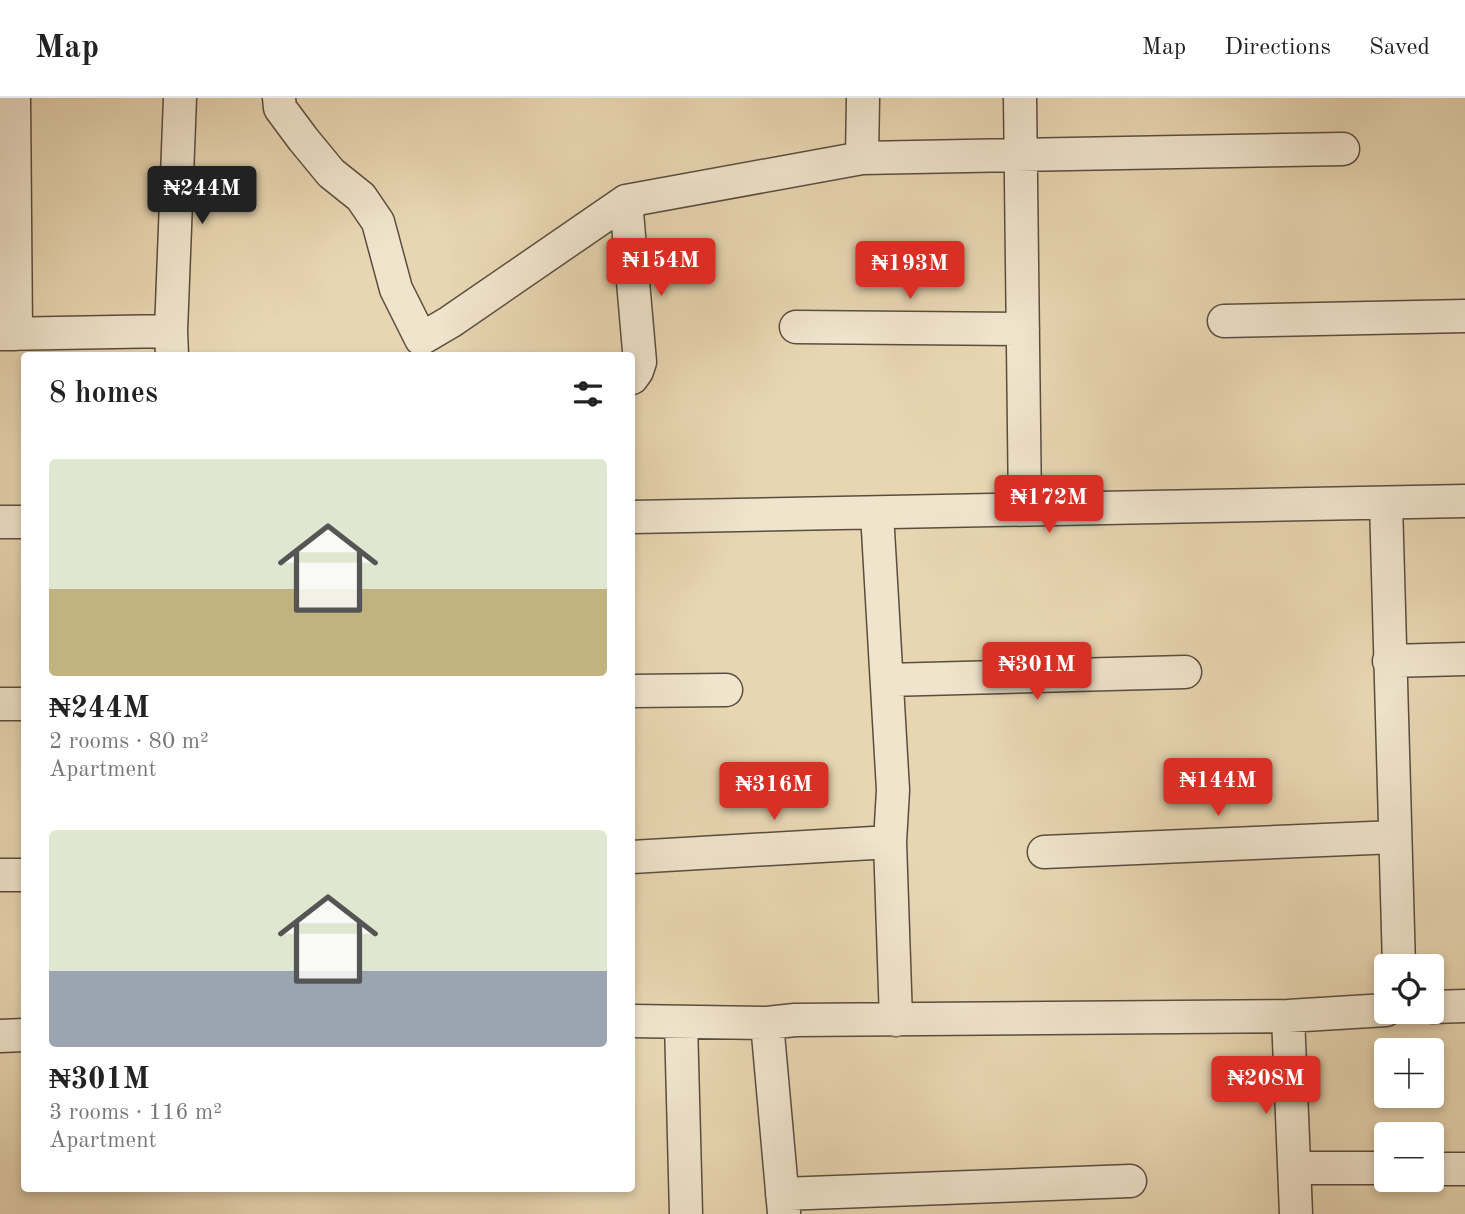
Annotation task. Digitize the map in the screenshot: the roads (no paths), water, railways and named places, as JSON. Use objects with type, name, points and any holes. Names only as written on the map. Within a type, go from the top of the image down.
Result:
[{"type":"street","points":[[14,98],[7,178],[8,334],[172,343],[180,98]]},
{"type":"street","points":[[279,98],[280,108],[303,139],[331,173],[361,197],[378,222],[410,347],[626,201],[862,158],[1343,149]]},
{"type":"street","points":[[862,158],[863,98]]},
{"type":"street","points":[[1020,98],[1025,509]]},
{"type":"street","points":[[626,201],[640,362],[635,372]]},
{"type":"street","points":[[1224,321],[1465,316]]},
{"type":"street","points":[[796,327],[1023,329]]},
{"type":"street","points":[[635,517],[1465,501]]},
{"type":"street","points":[[1386,503],[1399,954]]},
{"type":"street","points":[[877,513],[893,790],[890,842],[897,1020]]},
{"type":"street","points":[[0,522],[21,522]]},
{"type":"street","points":[[1389,661],[1465,659]]},
{"type":"street","points":[[887,680],[1185,671]]},
{"type":"street","points":[[635,691],[726,690]]},
{"type":"street","points":[[0,704],[21,704]]},
{"type":"street","points":[[1044,852],[1395,837]]},
{"type":"street","points":[[635,857],[890,842]]},
{"type":"street","points":[[0,875],[21,875]]},
{"type":"street","points":[[1444,1007],[1465,1006]]},
{"type":"street","points":[[635,1021],[768,1023],[795,1020],[1288,1016],[1374,1011]]},
{"type":"street","points":[[1288,1016],[1296,1214]]},
{"type":"street","points":[[681,1022],[686,1214]]},
{"type":"street","points":[[768,1023],[783,1204],[1130,1181]]},
{"type":"street","points":[[0,1037],[21,1035]]},
{"type":"street","points":[[1295,1168],[1374,1168]]},
{"type":"street","points":[[1444,1168],[1465,1169]]}]
